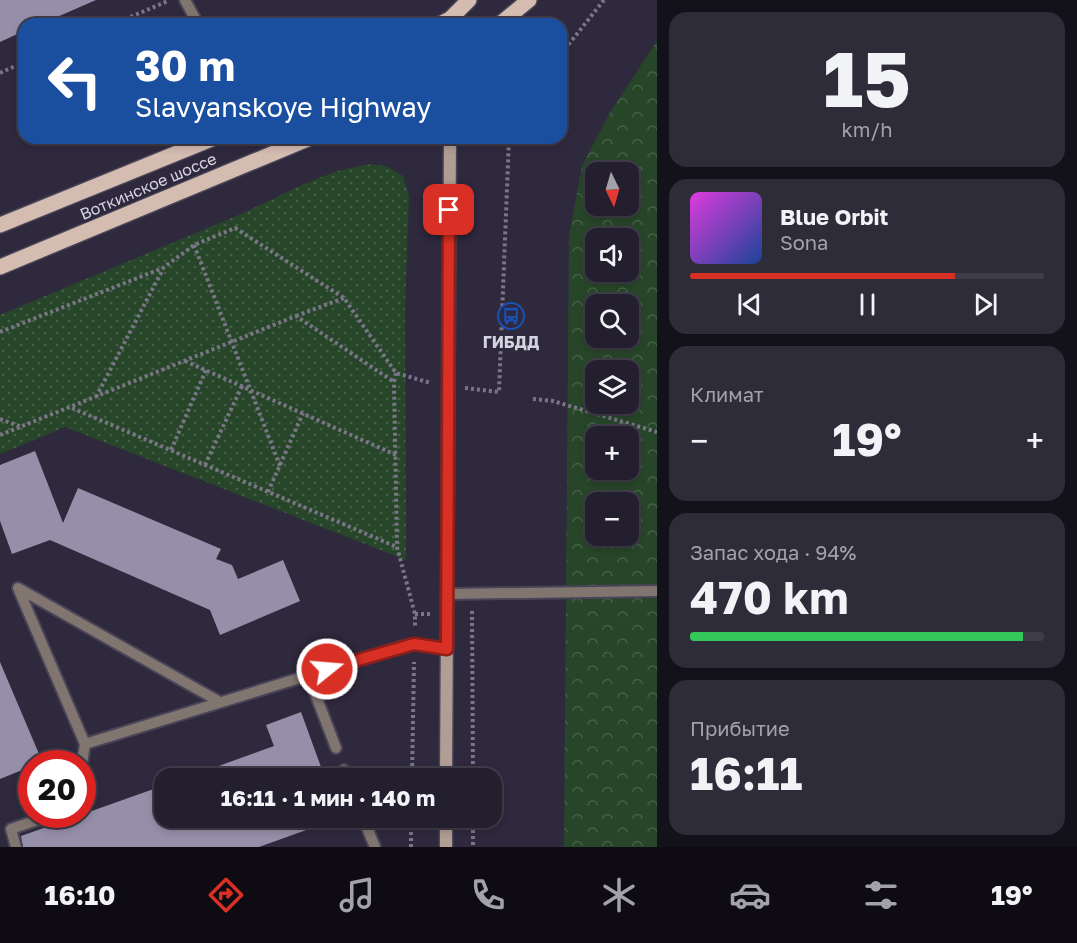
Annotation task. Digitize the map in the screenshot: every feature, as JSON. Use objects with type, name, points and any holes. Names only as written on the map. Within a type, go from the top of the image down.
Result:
[{"type":"main road","points":[[451,18],[469,0]]},
{"type":"main road","points":[[508,18],[530,0]]},
{"type":"main road","name":"Воткинское шоссе","points":[[0,225],[199,144]]},
{"type":"main road","name":"Воткинское шоссе","points":[[0,267],[296,144]]},
{"type":"main road","points":[[446,768],[450,144]]},
{"type":"main road","points":[[446,828],[446,847]]},
{"type":"lane","points":[[185,0],[195,18]]},
{"type":"lane","points":[[84,750],[85,744],[18,588],[220,702]]},
{"type":"lane","points":[[447,594],[657,591]]},
{"type":"lane","points":[[85,744],[414,644],[447,649]]},
{"type":"lane","points":[[308,675],[336,748]]},
{"type":"lane","points":[[16,847],[11,829],[18,827]]},
{"type":"lane","points":[[367,828],[375,847]]},
{"type":"path","points":[[128,18],[170,0]]},
{"type":"path","points":[[567,46],[604,0]]},
{"type":"path","points":[[0,73],[18,65]]},
{"type":"path","points":[[499,392],[509,144]]},
{"type":"path","points":[[0,332],[163,268],[194,245],[235,228],[345,298],[396,373],[421,381]]},
{"type":"path","points":[[194,245],[280,466]]},
{"type":"path","points":[[96,397],[163,268]]},
{"type":"path","points":[[0,435],[345,298]]},
{"type":"path","points":[[296,316],[394,382]]},
{"type":"path","points":[[184,360],[396,454]]},
{"type":"path","points":[[171,450],[206,370]]},
{"type":"path","points":[[396,373],[394,382],[398,547],[415,614],[412,768]]},
{"type":"path","points":[[205,465],[242,386]]},
{"type":"path","points":[[533,399],[553,401],[657,432]]},
{"type":"path","points":[[71,407],[398,547]]},
{"type":"path","points":[[268,492],[303,413]]},
{"type":"path","points":[[0,419],[22,427]]},
{"type":"path","points":[[472,594],[473,768]]},
{"type":"path","points":[[411,828],[411,847]]},
{"type":"path","points":[[473,828],[473,847]]},
{"type":"green space","points":[[657,41],[657,847],[564,847],[569,236],[582,166],[609,114]]},
{"type":"green space","points":[[373,164],[388,167],[403,176],[409,196],[405,305],[406,560],[65,427],[0,454],[0,315],[241,214],[321,177]]},
{"type":"building","points":[[0,0],[96,0],[55,18],[18,18],[18,34],[0,42]]},
{"type":"building","points":[[35,451],[63,523],[78,488],[221,549],[216,559],[232,565],[238,579],[283,560],[300,601],[220,635],[210,610],[50,540],[12,554],[0,521],[0,465]]},
{"type":"building","points":[[0,662],[37,750],[18,750],[18,772],[0,779]]},
{"type":"building","points":[[301,712],[321,768],[213,768],[274,746],[266,725]]},
{"type":"building","points":[[154,789],[154,828],[312,828],[259,847],[23,847],[21,836],[44,828],[96,828],[96,809]]},
{"type":"place","name":"ГИБДД","points":[[511,316]]},
{"type":"route","points":[[327,669],[414,644],[447,649],[449,210]]}]
